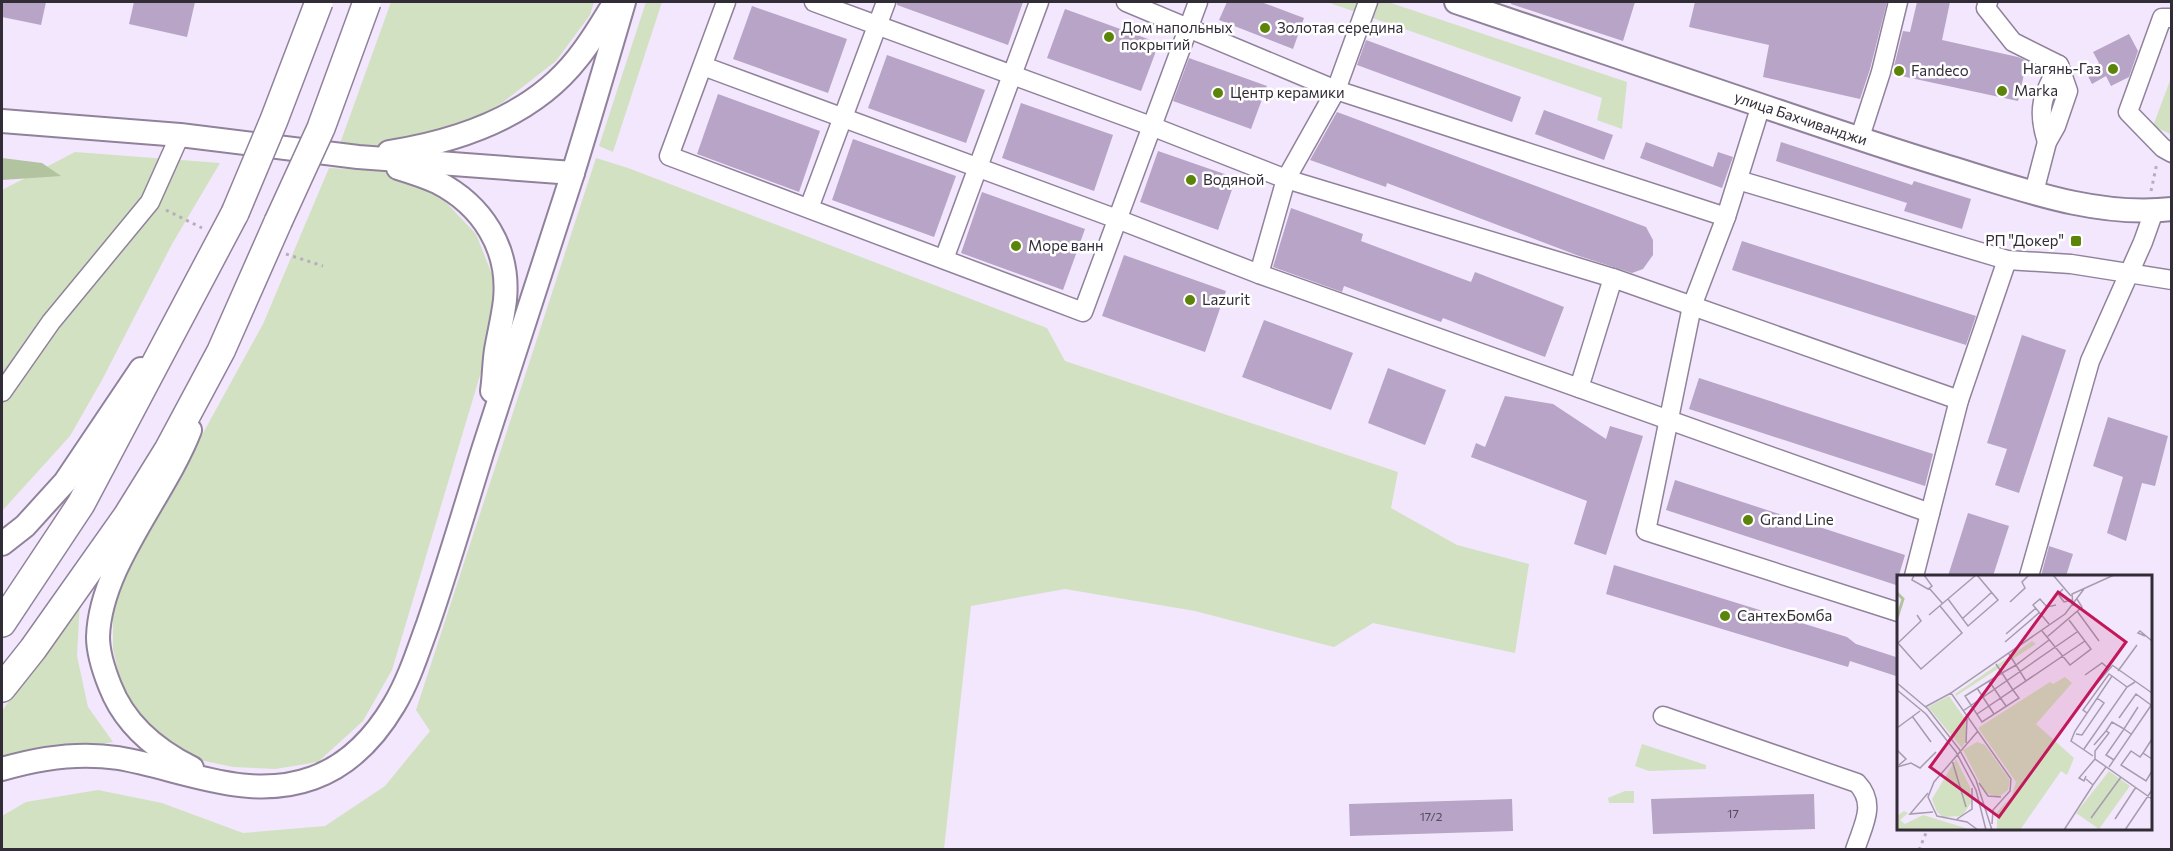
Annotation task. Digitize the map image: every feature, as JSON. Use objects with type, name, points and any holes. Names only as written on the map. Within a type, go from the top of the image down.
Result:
[{"type":"highway","points":[[2,622],[81,504],[235,213],[320,2]]},
{"type":"highway","points":[[2,688],[33,649],[127,516],[168,450],[220,351],[321,128],[367,2]]},
{"type":"main road","points":[[364,158],[466,133],[522,108],[551,86],[576,60],[595,35],[615,2]]},
{"type":"main road","points":[[2,769],[47,758],[93,756],[117,758],[223,784],[270,787],[294,784],[333,770],[358,752],[377,730],[395,703],[412,669],[440,589],[573,173],[624,2]]},
{"type":"main road","name":"улица Бахчиванджи","points":[[1456,2],[1859,140],[2034,192],[2078,203],[2124,210],[2163,210]]},
{"type":"main road","points":[[2,121],[180,135],[364,158],[573,173]]},
{"type":"main road","points":[[364,158],[435,181],[455,192],[484,219],[495,237],[501,255],[506,288],[496,350],[488,435]]},
{"type":"main road","points":[[2163,210],[2172,197]]},
{"type":"main road","points":[[2,544],[25,526],[64,482],[136,375],[178,324]]},
{"type":"main road","points":[[220,351],[180,456],[112,574],[100,616],[98,640],[103,668],[115,698],[131,724],[148,741],[172,758],[223,784]]},
{"type":"lane","points":[[726,2],[669,156],[1083,312],[1198,2]]},
{"type":"lane","points":[[814,2],[1151,126],[1286,179],[1613,278],[1959,400]]},
{"type":"lane","points":[[808,208],[886,2]]},
{"type":"lane","points":[[944,259],[1039,2]]},
{"type":"lane","points":[[1126,2],[1336,90],[1726,217]]},
{"type":"lane","points":[[1259,274],[1286,179],[1336,90],[1368,2]]},
{"type":"lane","points":[[1859,140],[1881,72],[1898,2]]},
{"type":"lane","points":[[1988,2],[1986,8],[2013,42],[2059,65],[2043,95],[2042,125],[2048,142],[2034,192]]},
{"type":"lane","points":[[2172,18],[2162,18],[2128,112],[2163,148],[2172,153]]},
{"type":"lane","points":[[703,66],[1259,274],[1930,513]]},
{"type":"lane","points":[[1761,105],[1726,217],[1692,306],[1646,531],[1897,611]]},
{"type":"lane","points":[[2,392],[51,322],[150,201],[180,135]]},
{"type":"lane","points":[[1738,180],[2007,260],[2071,264],[2172,280]]},
{"type":"lane","points":[[2029,575],[2090,361],[2143,242],[2163,210]]},
{"type":"lane","points":[[1914,575],[1959,400],[2007,260]]},
{"type":"lane","points":[[1579,388],[1613,278]]},
{"type":"lane","points":[[1663,716],[1857,783],[1865,791],[1869,805],[1855,849]]},
{"type":"path","points":[[166,210],[222,238]]},
{"type":"path","points":[[267,248],[323,266]]},
{"type":"path","points":[[1919,849],[1927,830]]},
{"type":"shaded area","points":[[391,2],[594,2],[590,15],[556,61],[502,103],[448,132],[388,149],[338,149]]},
{"type":"shaded area","points":[[646,2],[662,2],[613,152],[599,146]]},
{"type":"shaded area","points":[[1327,2],[1388,2],[1627,82],[1622,129],[1597,120],[1602,98]]},
{"type":"shaded area","points":[[2171,78],[2172,129],[2170,134],[2153,126]]},
{"type":"shaded area","points":[[75,152],[220,163],[172,244],[102,380],[70,436],[2,511],[2,190]]},
{"type":"shaded area","points":[[2,158],[42,163],[61,176],[2,180]]},
{"type":"shaded area","points":[[596,158],[628,168],[1047,328],[1065,361],[1398,472],[1391,508],[1457,545],[1529,564],[1515,653],[1373,623],[1334,647],[1195,611],[1065,589],[971,606],[944,849],[2,849],[2,816],[26,802],[98,790],[162,803],[243,833],[325,826],[385,786],[430,731],[416,710]]},
{"type":"shaded area","points":[[329,168],[385,171],[436,192],[476,234],[493,277],[498,315],[392,670],[363,721],[318,762],[275,769],[233,767],[200,760],[160,740],[122,688],[113,649],[113,597],[263,324]]},
{"type":"shaded area","points":[[80,601],[77,656],[88,707],[113,742],[2,762],[2,711]]},
{"type":"shaded area","points":[[1642,744],[1706,765],[1706,769],[1649,771],[1635,766]]},
{"type":"shaded area","points":[[1625,791],[1634,791],[1634,803],[1609,803],[1608,798]]},
{"type":"building","points":[[2,2],[46,2],[41,25],[2,17]]},
{"type":"building","points":[[134,2],[195,2],[187,37],[129,24]]},
{"type":"building","points":[[897,2],[1023,2],[1008,45],[897,5]]},
{"type":"building","points":[[1227,2],[1261,2],[1304,18],[1293,49],[1219,20]]},
{"type":"building","points":[[1511,2],[1635,2],[1623,41],[1511,4]]},
{"type":"building","points":[[1695,2],[1887,2],[1860,99],[1763,77],[1769,45],[1689,27]]},
{"type":"building","points":[[1917,2],[1950,2],[1942,40],[2027,61],[2018,101],[1892,74],[1903,31],[1910,32]]},
{"type":"building","points":[[752,6],[847,39],[828,93],[733,59]]},
{"type":"building","points":[[1065,9],[1159,43],[1141,91],[1047,58]]},
{"type":"building","points":[[2129,34],[2138,51],[2129,77],[2111,86],[2106,76],[2092,84],[2085,70],[2099,63],[2093,52]]},
{"type":"building","points":[[1366,40],[1521,97],[1512,122],[1357,65]]},
{"type":"building","points":[[887,55],[985,90],[966,143],[868,108]]},
{"type":"building","points":[[1189,58],[1267,86],[1251,129],[1173,101]]},
{"type":"building","points":[[718,94],[820,131],[799,192],[697,154]]},
{"type":"building","points":[[1021,103],[1113,135],[1094,191],[1002,158]]},
{"type":"building","points":[[1544,110],[1613,135],[1604,160],[1535,134]]},
{"type":"building","points":[[1337,112],[1646,227],[1653,240],[1653,255],[1643,269],[1632,273],[1579,256],[1387,183],[1386,187],[1310,160]]},
{"type":"building","points":[[853,139],[956,176],[934,237],[832,200]]},
{"type":"building","points":[[1646,142],[1713,167],[1718,152],[1733,157],[1722,188],[1640,158]]},
{"type":"building","points":[[1781,142],[1912,185],[1914,181],[1971,199],[1962,229],[1904,211],[1907,203],[1776,161]]},
{"type":"building","points":[[1158,151],[1236,178],[1218,230],[1140,202]]},
{"type":"building","points":[[982,192],[1085,229],[1063,290],[961,253]]},
{"type":"building","points":[[1291,208],[1363,234],[1361,241],[1471,282],[1475,272],[1564,307],[1545,357],[1443,318],[1441,322],[1344,286],[1342,292],[1273,267]]},
{"type":"building","points":[[1742,241],[1976,316],[1966,345],[1732,270]]},
{"type":"building","points":[[1124,255],[1226,291],[1205,352],[1102,316]]},
{"type":"building","points":[[1264,320],[1353,353],[1331,410],[1242,377]]},
{"type":"building","points":[[2022,335],[2066,350],[2019,493],[1995,485],[2007,449],[1987,443]]},
{"type":"building","points":[[1388,368],[1446,390],[1425,445],[1368,423]]},
{"type":"building","points":[[1699,378],[1933,454],[1925,486],[1689,409]]},
{"type":"building","points":[[1505,396],[1553,404],[1606,439],[1610,426],[1643,436],[1606,555],[1574,544],[1587,501],[1471,457],[1476,443],[1485,447]]},
{"type":"building","points":[[2108,417],[2168,436],[2155,486],[2142,483],[2126,541],[2107,533],[2123,477],[2093,466]]},
{"type":"building","points":[[1675,480],[1905,555],[1899,575],[1897,575],[1896,585],[1666,510]]},
{"type":"building","points":[[1968,513],[2009,526],[1993,575],[1948,575]]},
{"type":"building","points":[[2049,546],[2073,554],[2066,575],[2041,575]]},
{"type":"building","points":[[1614,565],[1847,637],[1856,644],[1897,657],[1897,676],[1850,661],[1848,667],[1606,594]]},
{"type":"building","points":[[1814,794],[1815,829],[1653,834],[1651,799]]},
{"type":"building","points":[[1512,799],[1513,831],[1350,836],[1349,804]]},
{"type":"place","name":"Золотая середина","points":[[1265,28]]},
{"type":"place","name":"Дом напольных покрытий","points":[[1109,37]]},
{"type":"place","name":"Нагянь-Газ","points":[[2113,69]]},
{"type":"place","name":"Fandeco","points":[[1899,71]]},
{"type":"place","name":"Marka","points":[[2002,91]]},
{"type":"place","name":"Центр керамики","points":[[1218,93]]},
{"type":"place","name":"Водяной","points":[[1191,180]]},
{"type":"place","name":"РП \"Докер\"","points":[[2076,241]]},
{"type":"place","name":"Море ванн","points":[[1016,246]]},
{"type":"place","name":"Lazurit","points":[[1190,300]]},
{"type":"place","name":"Grand Line","points":[[1748,520]]},
{"type":"place","name":"СантехБомба","points":[[1725,616]]}]
